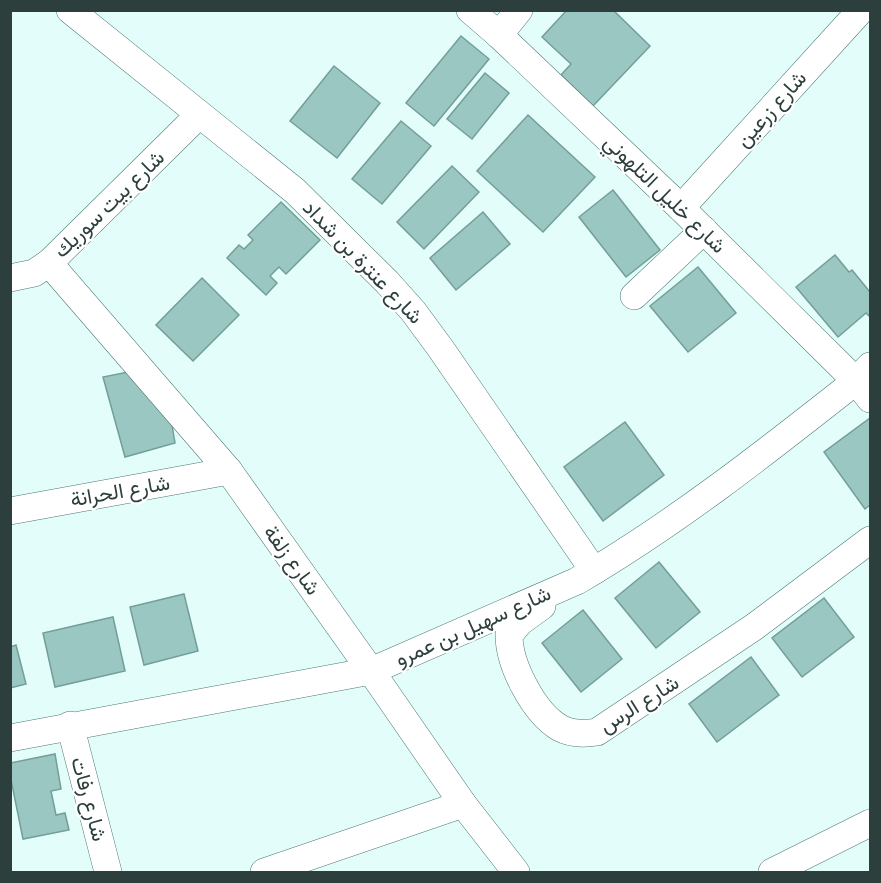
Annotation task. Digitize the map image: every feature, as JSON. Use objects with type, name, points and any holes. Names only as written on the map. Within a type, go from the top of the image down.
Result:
[{"type":"street","name":"شارع عنترة بن شداد","points":[[70,10],[295,191],[358,251],[413,311],[585,576]]},
{"type":"street","name":"شارع خليل التلهوني","points":[[470,10],[866,382]]},
{"type":"street","points":[[499,35],[519,10]]},
{"type":"street","name":"شارع زرعين","points":[[681,208],[861,10]]},
{"type":"street","name":"شارع بيت سوريك","points":[[10,278],[34,273],[49,263],[199,115]]},
{"type":"street","points":[[633,296],[704,230]]},
{"type":"street","name":"شارع زلفة","points":[[49,263],[229,471],[463,804],[516,873]]},
{"type":"street","name":"شارع سهيل بن عمرو","points":[[10,738],[371,670],[585,576],[666,525],[866,382]]},
{"type":"street","name":"شارع الحرانة","points":[[10,511],[229,471]]},
{"type":"street","name":"شارع الرس","points":[[585,576],[520,622],[509,635],[509,644],[513,664],[519,677],[531,697],[549,719],[565,730],[597,732],[754,627],[870,540]]},
{"type":"street","name":"شارع رفات","points":[[70,725],[108,873]]},
{"type":"street","points":[[264,873],[463,804]]},
{"type":"street","points":[[772,873],[870,823]]},
{"type":"building","points":[[567,10],[613,10],[650,46],[593,106],[561,75],[571,64],[542,37]]},
{"type":"building","points":[[461,36],[489,59],[434,126],[406,103]]},
{"type":"building","points":[[334,66],[380,103],[337,158],[290,121]]},
{"type":"building","points":[[485,73],[509,93],[472,139],[447,119]]},
{"type":"building","points":[[528,115],[595,177],[543,232],[477,171]]},
{"type":"building","points":[[401,121],[431,146],[382,204],[352,179]]},
{"type":"building","points":[[452,166],[479,192],[424,249],[397,222]]},
{"type":"building","points":[[613,190],[660,250],[626,277],[579,217]]},
{"type":"building","points":[[281,202],[320,240],[286,274],[279,267],[270,276],[277,283],[266,295],[227,258],[239,245],[244,249],[253,240],[248,235]]},
{"type":"building","points":[[483,212],[510,244],[456,290],[430,258]]},
{"type":"building","points":[[835,255],[849,272],[852,270],[870,292],[870,317],[866,313],[838,337],[796,287]]},
{"type":"building","points":[[698,267],[736,313],[688,352],[650,306]]},
{"type":"building","points":[[202,278],[239,315],[193,361],[156,325]]},
{"type":"building","points":[[128,372],[172,425],[175,443],[125,457],[103,377]]},
{"type":"building","points":[[870,418],[870,505],[865,509],[824,452]]},
{"type":"building","points":[[625,422],[664,475],[603,521],[564,467]]},
{"type":"building","points":[[659,562],[700,612],[656,648],[615,598]]},
{"type":"building","points":[[184,594],[198,651],[144,665],[130,607]]},
{"type":"building","points":[[824,598],[854,637],[802,677],[772,638]]},
{"type":"building","points":[[583,610],[622,659],[581,692],[542,643]]},
{"type":"building","points":[[113,617],[125,671],[55,687],[43,633]]},
{"type":"building","points":[[16,645],[26,684],[10,688],[10,647]]},
{"type":"building","points":[[751,657],[779,695],[717,742],[689,704]]},
{"type":"building","points":[[55,754],[61,789],[51,791],[56,815],[65,813],[69,830],[23,839],[10,775],[10,763]]}]
